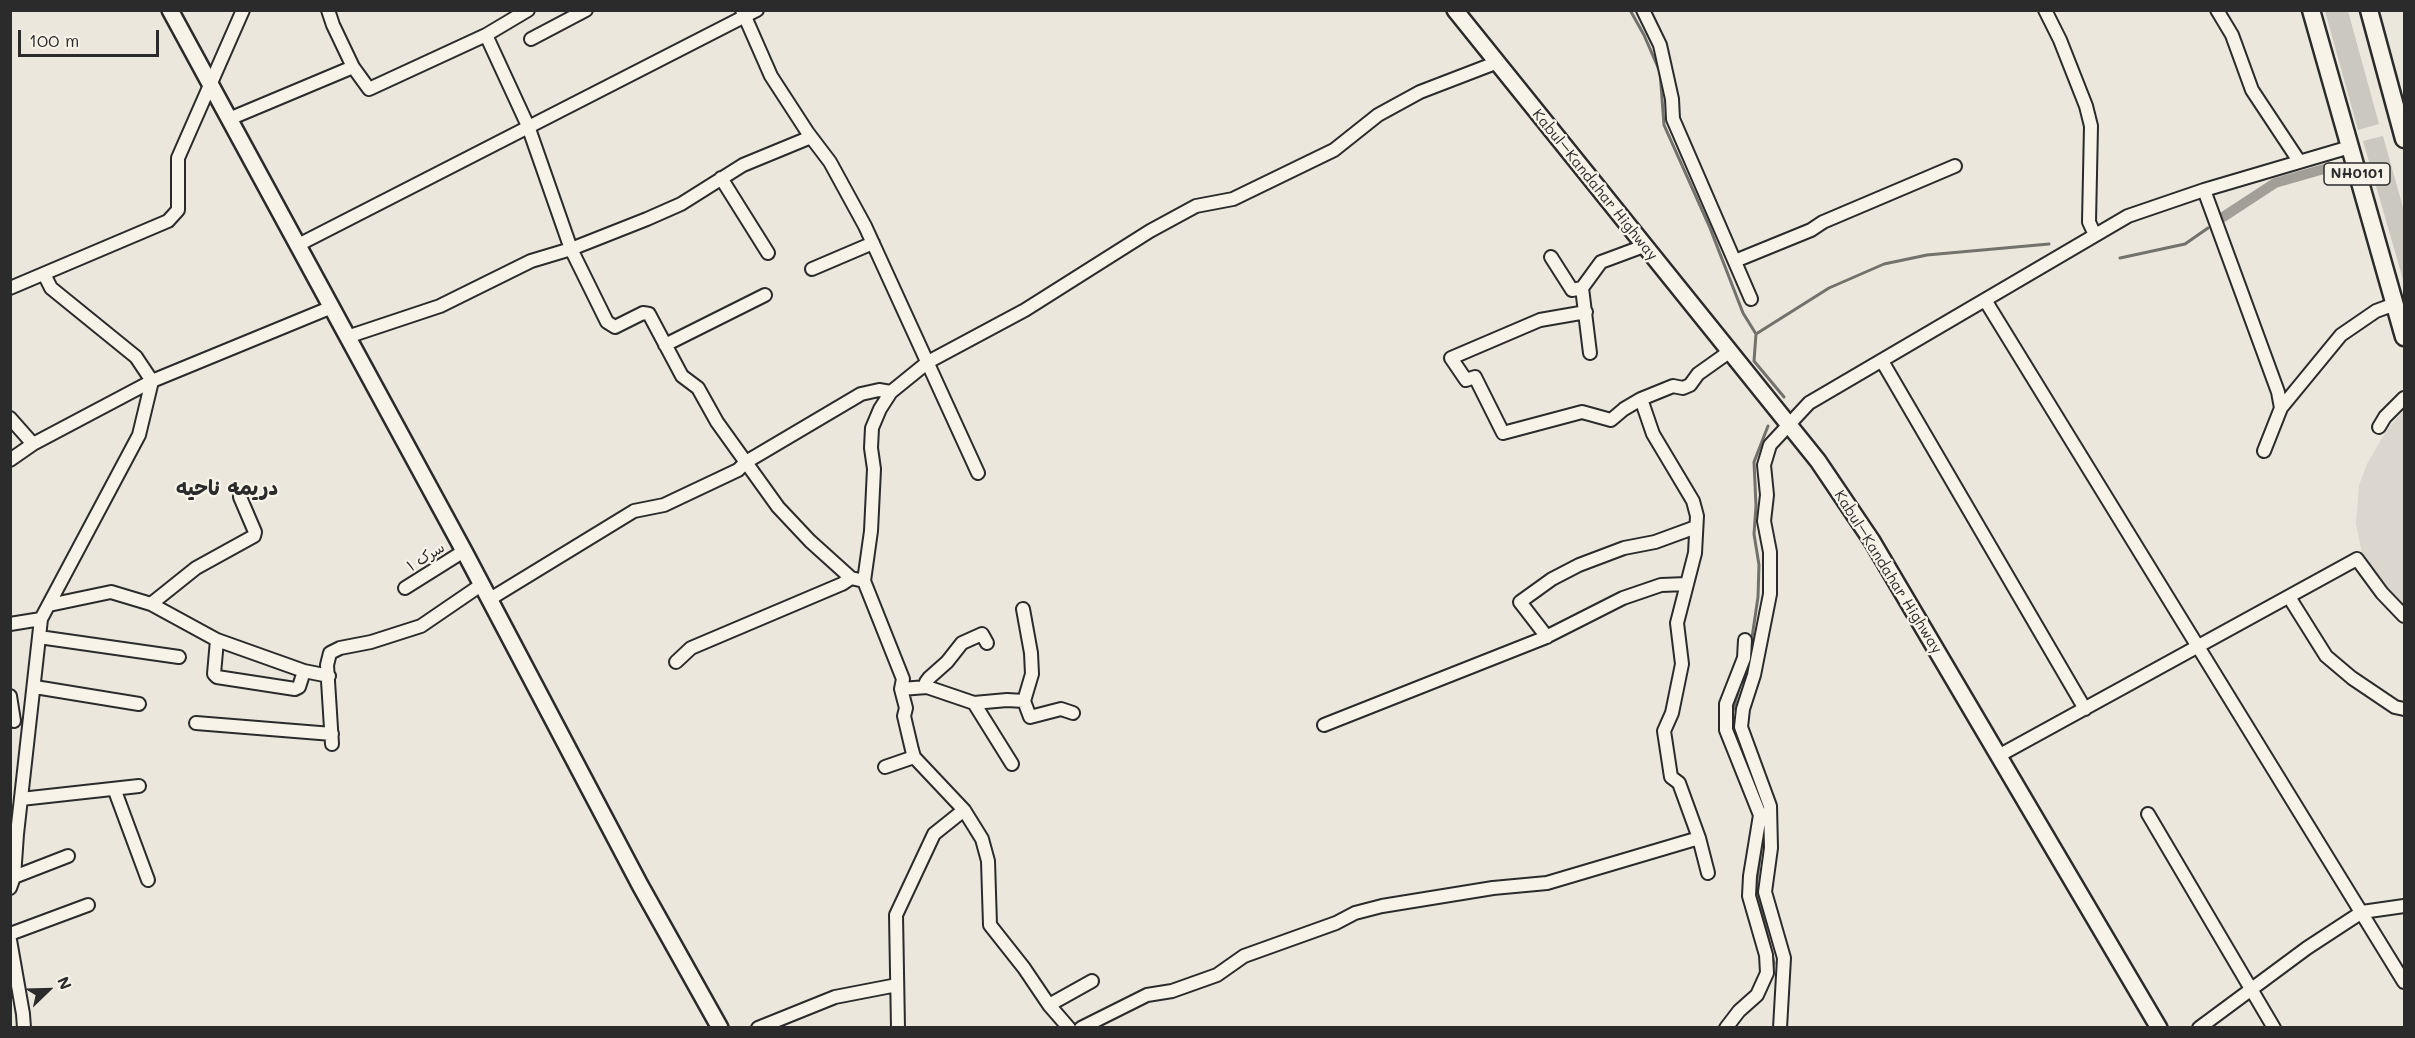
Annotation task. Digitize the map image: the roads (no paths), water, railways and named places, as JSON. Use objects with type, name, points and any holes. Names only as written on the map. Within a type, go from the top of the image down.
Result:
[{"type":"highway","name":"NH0101","points":[[2311,10],[2404,337]]},
{"type":"highway","points":[[2369,10],[2404,139]]},
{"type":"main road","points":[[170,10],[490,599],[640,885],[720,1028]]},
{"type":"main road","name":"Kabul–Kandahar Highway","points":[[1455,10],[1818,461],[1872,541],[2159,1028]]},
{"type":"street","points":[[11,287],[168,221],[178,210],[178,158],[243,10]]},
{"type":"street","points":[[328,10],[353,67],[369,89],[486,35],[528,10]]},
{"type":"street","points":[[531,39],[586,10]]},
{"type":"street","points":[[298,245],[743,14],[757,10]]},
{"type":"street","points":[[1643,10],[1660,45],[1672,99],[1673,119],[1751,299]]},
{"type":"street","points":[[2045,10],[2060,40],[2086,106],[2091,126],[2089,222],[2095,235]]},
{"type":"street","points":[[2217,10],[2232,35],[2252,90],[2299,161]]},
{"type":"street","points":[[743,14],[771,76],[830,162],[873,243],[978,473]]},
{"type":"street","points":[[486,35],[528,126],[571,249],[610,326],[615,327],[646,312],[682,376],[698,388],[717,422],[778,507],[810,542],[851,578],[864,581]]},
{"type":"street","points":[[1069,1028],[990,926],[988,861],[982,839],[964,810],[914,757],[904,716],[906,708],[901,689],[903,679],[864,581],[871,531],[874,469],[871,448],[872,428],[880,409],[891,392],[928,362],[1025,310],[1150,231],[1196,207],[1243,194],[1334,150],[1378,115],[1420,92],[1498,62]]},
{"type":"street","points":[[229,119],[353,67]]},
{"type":"street","points":[[347,337],[440,306],[531,261],[571,249],[681,204],[743,165],[811,137]]},
{"type":"street","points":[[1726,1028],[1739,1011],[1757,995],[1767,973],[1766,955],[1749,896],[1750,876],[1765,814],[1770,806],[1742,722],[1743,709],[1762,640],[1770,594],[1770,552],[1764,521],[1767,495],[1764,465],[1770,445],[1787,424],[1809,403],[2128,216],[2204,190],[2350,147]]},
{"type":"street","points":[[1735,261],[1810,231],[1823,222],[1955,166]]},
{"type":"street","points":[[721,178],[768,253]]},
{"type":"street","points":[[2204,190],[2278,392],[2281,408]]},
{"type":"street","points":[[812,269],[873,243]]},
{"type":"street","points":[[1551,257],[1572,290],[1582,288],[1601,262],[1644,246]]},
{"type":"street","points":[[12,883],[41,619],[140,435],[152,381],[136,357],[51,288],[44,274]]},
{"type":"street","points":[[1582,288],[1587,312],[1590,353]]},
{"type":"street","points":[[664,345],[765,295]]},
{"type":"street","points":[[1985,300],[2200,646],[2404,982]]},
{"type":"street","points":[[2264,451],[2281,408],[2340,335],[2376,311],[2395,304]]},
{"type":"street","points":[[10,460],[33,444],[152,381],[332,308]]},
{"type":"street","points":[[1587,312],[1540,320],[1451,358],[1467,380],[1475,377],[1503,433],[1582,412],[1611,420],[1641,399],[1673,386],[1683,388],[1690,385],[1698,374],[1730,352]]},
{"type":"street","points":[[1882,361],[2085,709]]},
{"type":"street","points":[[490,599],[634,511],[664,505],[738,470],[746,462],[861,394],[879,390],[891,392]]},
{"type":"street","points":[[2379,427],[2385,417],[2404,398]]},
{"type":"street","points":[[1641,399],[1653,434],[1693,501],[1697,516],[1695,553],[1677,623],[1683,664],[1672,713],[1664,731],[1671,777],[1679,783],[1699,838],[1708,873]]},
{"type":"street","points":[[10,418],[33,444]]},
{"type":"street","points":[[151,604],[196,568],[254,536],[255,532],[240,497]]},
{"type":"street","points":[[1547,637],[1520,602],[1528,596],[1552,579],[1579,565],[1624,548],[1655,542],[1696,526]]},
{"type":"street","name":"سرک ۱","points":[[405,588],[464,551]]},
{"type":"street","points":[[2000,755],[2357,559],[2382,593],[2404,616]]},
{"type":"street","points":[[676,662],[690,648],[842,584],[851,578]]},
{"type":"street","points":[[1324,725],[1547,637],[1623,598],[1661,585],[1687,584]]},
{"type":"street","points":[[196,723],[332,739],[327,665],[330,653],[339,648],[371,642],[421,626],[481,585]]},
{"type":"street","points":[[49,605],[111,592],[151,604],[216,640],[304,671],[329,676]]},
{"type":"street","points":[[2289,597],[2326,656],[2361,684],[2395,706],[2404,709]]},
{"type":"street","points":[[1023,609],[1031,653],[1032,674],[1024,701],[1030,717],[1061,709],[1073,713]]},
{"type":"street","points":[[10,624],[41,619]]},
{"type":"street","points":[[927,687],[926,682],[929,678],[947,662],[962,643],[982,634],[987,643]]},
{"type":"street","points":[[39,637],[179,657]]},
{"type":"street","points":[[216,640],[214,674],[217,677],[295,688],[299,687],[304,671]]},
{"type":"street","points":[[1745,640],[1744,658],[1726,704],[1726,727],[1765,814],[1771,848],[1765,892],[1784,958],[1780,1028]]},
{"type":"street","points":[[35,687],[139,704]]},
{"type":"street","points":[[901,689],[927,687],[974,703],[1024,701]]},
{"type":"street","points":[[10,696],[12,722],[32,713]]},
{"type":"street","points":[[974,703],[1012,764]]},
{"type":"street","points":[[1726,727],[1742,722]]},
{"type":"street","points":[[885,767],[914,757]]},
{"type":"street","points":[[21,799],[139,786]]},
{"type":"street","points":[[115,790],[148,880]]},
{"type":"street","points":[[898,1028],[896,915],[934,834],[964,810]]},
{"type":"street","points":[[2148,814],[2274,1028]]},
{"type":"street","points":[[1081,1028],[1147,995],[1172,990],[1217,975],[1244,956],[1336,923],[1354,913],[1382,906],[1459,894],[1547,883],[1699,838]]},
{"type":"street","points":[[12,883],[68,856]]},
{"type":"street","points":[[10,934],[88,905]]},
{"type":"street","points":[[2199,1028],[2307,948],[2362,912],[2404,906]]},
{"type":"street","points":[[10,940],[24,1014],[24,1028]]},
{"type":"street","points":[[1049,1005],[1092,981]]},
{"type":"street","points":[[758,1028],[835,997],[897,985]]},
{"type":"waterway","points":[[1630,10],[1660,72],[1664,125],[1710,228],[1743,313],[1756,334],[1754,361],[1784,397]]},
{"type":"waterway","points":[[2220,219],[2275,183],[2331,167]]},
{"type":"waterway","points":[[2120,258],[2185,244],[2208,228]]},
{"type":"waterway","points":[[1756,334],[1829,288],[1884,264],[1927,255],[2049,244]]},
{"type":"waterway","points":[[1749,658],[1758,597],[1759,565],[1754,534],[1756,506],[1754,462],[1768,426]]},
{"type":"waterway","points":[[1731,718],[1741,681]]},
{"type":"waterway","points":[[1764,825],[1756,887],[1774,963],[1772,971]]},
{"type":"waterway","points":[[1741,1018],[1753,1005]]},
{"type":"district","name":"دریمه ناحیه","points":[[227,489]]}]
